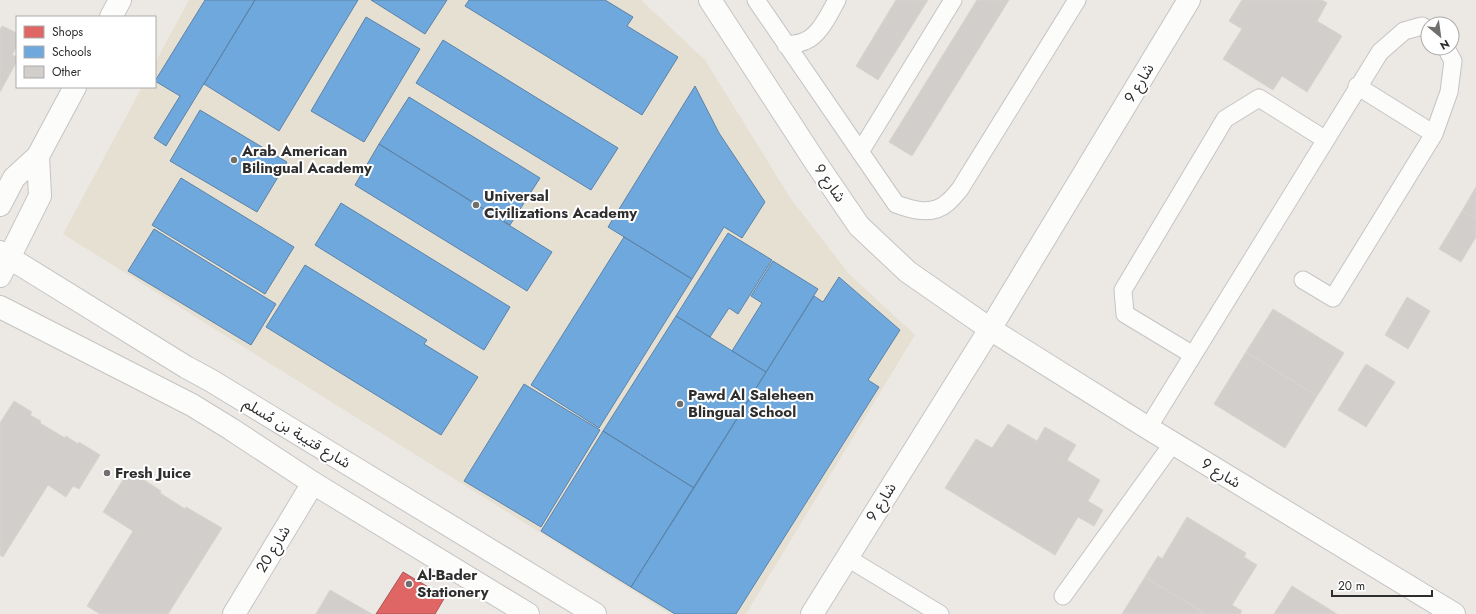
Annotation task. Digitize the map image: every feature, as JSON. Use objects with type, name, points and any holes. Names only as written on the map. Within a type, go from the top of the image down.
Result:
[{"type":"street","points":[[112,16],[120,0]]},
{"type":"street","name":"شارع 9","points":[[710,0],[816,163],[860,226],[908,272],[990,329],[1148,428],[1454,614]]},
{"type":"street","name":"شارع 9","points":[[812,614],[846,557],[990,329],[1189,0]]},
{"type":"street","points":[[0,205],[14,178],[38,156],[74,88]]},
{"type":"street","points":[[3,262],[40,196],[38,156]]},
{"type":"street","name":"شارع قتيبة بن مُسلم","points":[[3,262],[210,380],[595,614]]},
{"type":"street","name":"شارع قتيبة بن مُسلم","points":[[0,307],[192,405],[313,483],[528,614]]},
{"type":"street","name":"شارع 20","points":[[234,614],[313,483]]},
{"type":"lane","points":[[756,0],[896,204],[922,211],[946,204],[960,189],[1077,0]]},
{"type":"lane","points":[[786,45],[804,42],[813,37],[837,0]]},
{"type":"lane","points":[[860,152],[953,0]]},
{"type":"lane","points":[[1148,428],[1326,140],[1357,86],[1380,52],[1404,31],[1420,27]]},
{"type":"lane","points":[[1303,280],[1333,298],[1434,134],[1449,92],[1453,61],[1450,56]]},
{"type":"lane","points":[[1357,86],[1434,134]]},
{"type":"lane","points":[[1192,355],[1125,314],[1123,290],[1225,119],[1259,98],[1326,140]]},
{"type":"lane","points":[[1063,596],[1173,443]]},
{"type":"lane","points":[[846,557],[940,614]]},
{"type":"shaded area","points":[[189,0],[641,0],[705,60],[791,199],[849,274],[915,335],[746,614],[670,614],[63,234],[141,88],[156,88],[156,61]]},
{"type":"building: Shops","name":"Al-Bader Stationery","points":[[403,572],[445,597],[435,614],[376,614]]},
{"type":"building: Schools","points":[[205,0],[255,0],[166,146],[154,138],[180,96],[156,82]]},
{"type":"building: Schools","points":[[255,0],[358,0],[279,131],[204,84]]},
{"type":"building: Schools","points":[[371,0],[447,0],[425,34]]},
{"type":"building: Schools","points":[[469,0],[605,0],[633,17],[627,26],[678,57],[642,115],[465,6]]},
{"type":"building: Schools","points":[[366,17],[420,49],[364,142],[311,111]]},
{"type":"building: Schools","points":[[443,40],[618,148],[591,190],[416,83]]},
{"type":"building: Schools","points":[[695,86],[719,133],[765,202],[742,238],[724,227],[692,279],[608,227]]},
{"type":"building: Schools","points":[[409,97],[540,178],[510,225],[379,144]]},
{"type":"building: Schools","points":[[200,110],[287,162],[257,212],[170,161]]},
{"type":"building: Schools","points":[[379,144],[552,252],[527,291],[355,185]]},
{"type":"building: Schools","points":[[181,178],[294,247],[265,294],[152,225]]},
{"type":"building: Schools","points":[[341,203],[510,307],[484,350],[315,245]]},
{"type":"building: Schools","points":[[154,229],[276,304],[251,345],[128,271]]},
{"type":"building: Schools","points":[[728,233],[772,260],[738,314],[729,308],[710,337],[676,316]]},
{"type":"building: Schools","points":[[624,237],[692,279],[599,428],[531,385]]},
{"type":"building: Schools","points":[[773,261],[818,289],[766,372],[732,351],[762,303],[751,296]]},
{"type":"building: Schools","points":[[305,265],[427,340],[424,344],[478,377],[441,435],[266,327]]},
{"type":"building: Schools","points":[[839,277],[900,330],[868,380],[879,387],[736,614],[675,614],[631,587],[814,296],[823,302]]},
{"type":"building: Schools","points":[[676,316],[766,372],[694,488],[603,431]]},
{"type":"building: Schools","points":[[524,384],[600,430],[541,527],[464,481]]},
{"type":"building: Schools","points":[[603,431],[694,488],[631,587],[541,531]]},
{"type":"building: Other","points":[[896,0],[928,0],[878,80],[856,66]]},
{"type":"building: Other","points":[[977,0],[1009,0],[912,156],[889,142]]},
{"type":"building: Other","points":[[1242,0],[1322,0],[1327,3],[1317,21],[1342,36],[1307,92],[1282,76],[1273,90],[1223,59],[1242,29],[1229,21]]},
{"type":"building: Other","points":[[2,26],[16,33],[16,48],[12,55],[16,57],[16,63],[0,92],[0,30]]},
{"type":"building: Other","points":[[1476,187],[1476,219],[1462,211]]},
{"type":"building: Other","points":[[1462,211],[1476,219],[1476,237],[1461,262],[1439,249]]},
{"type":"building: Other","points":[[1407,297],[1430,311],[1408,349],[1385,335]]},
{"type":"building: Other","points":[[1273,309],[1344,353],[1317,396],[1246,352]]},
{"type":"building: Other","points":[[1246,352],[1317,396],[1285,448],[1214,404]]},
{"type":"building: Other","points":[[1366,364],[1395,382],[1366,427],[1338,410]]},
{"type":"building: Other","points":[[14,401],[32,412],[30,415],[41,421],[40,423],[65,438],[66,436],[78,444],[79,442],[100,455],[79,489],[73,486],[66,497],[48,485],[3,557],[0,555],[0,423]]},
{"type":"building: Other","points":[[1008,424],[1037,441],[1045,427],[1076,445],[1067,460],[1100,480],[1088,501],[1103,510],[1094,526],[1078,517],[1055,555],[945,488],[976,439],[992,448]]},
{"type":"building: Other","points":[[129,470],[185,509],[186,507],[222,528],[168,614],[100,614],[87,606],[133,531],[103,512]]},
{"type":"building: Other","points":[[1187,517],[1246,553],[1244,557],[1257,565],[1232,605],[1242,611],[1240,614],[1206,614],[1145,577],[1158,556],[1162,559]]},
{"type":"building: Other","points":[[1145,577],[1206,614],[1122,614]]},
{"type":"building: Other","points":[[1292,586],[1337,614],[1274,614]]},
{"type":"building: Other","points":[[330,590],[372,614],[316,614]]},
{"type":"place","name":"Arab American Bilingual Academy","points":[[234,160]]},
{"type":"place","name":"Universal Civilizations Academy","points":[[476,205]]},
{"type":"place","name":"Pawd Al Saleheen Blingual School","points":[[680,404]]},
{"type":"place","name":"Fresh Juice","points":[[107,473]]},
{"type":"place","name":"Al-Bader Stationery","points":[[409,584]]}]
